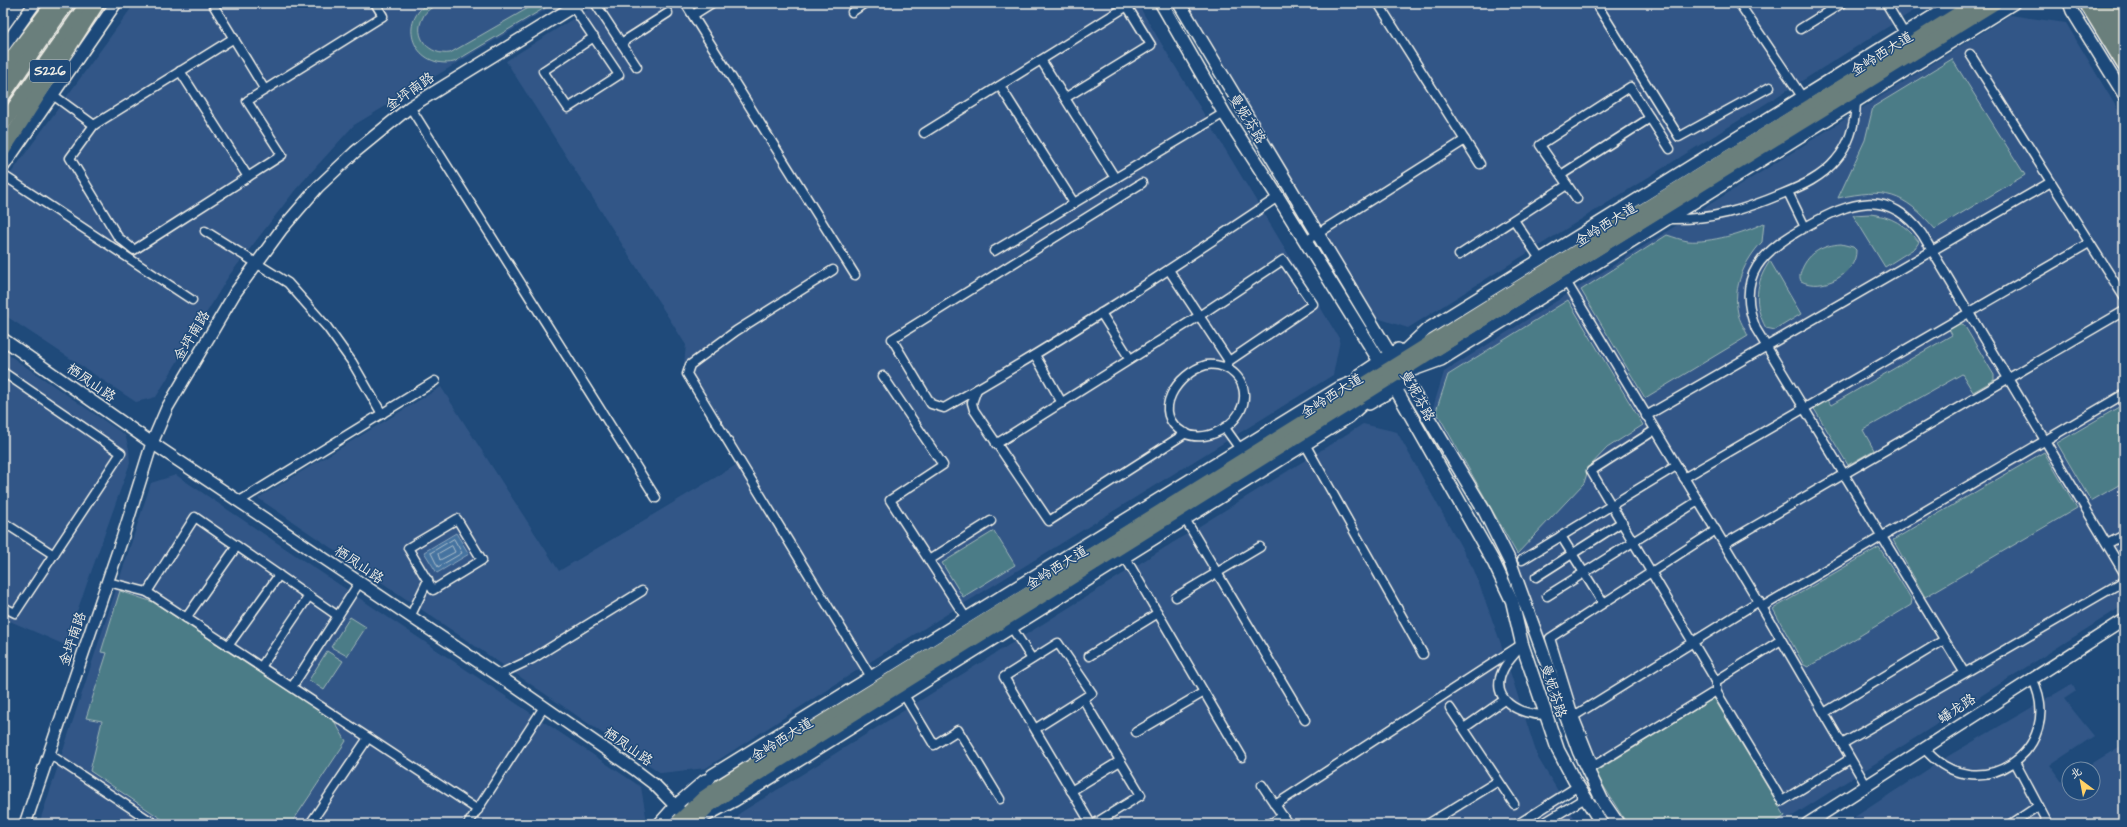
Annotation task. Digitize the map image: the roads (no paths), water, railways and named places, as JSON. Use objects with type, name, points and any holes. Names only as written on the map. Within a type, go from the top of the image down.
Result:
[{"type":"highway","points":[[3,70],[8,52],[54,3]]},
{"type":"highway","points":[[3,95],[67,3]]},
{"type":"highway","points":[[3,124],[87,3]]},
{"type":"highway","points":[[3,150],[97,3]]},
{"type":"highway","points":[[2088,3],[2124,47]]},
{"type":"highway","points":[[2113,3],[2124,22]]},
{"type":"main road","name":"S226","points":[[3,79],[54,3]]},
{"type":"main road","name":"S226","points":[[3,139],[97,3]]},
{"type":"main road","name":"曼妮芬路","points":[[1161,3],[1224,113],[1306,241],[1394,370],[1485,512],[1510,562],[1579,752],[1603,802],[1618,824]]},
{"type":"main road","name":"曼妮芬路","points":[[1179,3],[1318,233],[1394,370],[1494,562],[1512,601],[1522,644],[1544,715],[1558,750],[1585,798],[1602,824]]},
{"type":"main road","name":"金岭西大道","points":[[690,823],[720,786],[1394,370],[1805,102],[1908,38],[1975,3]]},
{"type":"main road","name":"金岭西大道","points":[[1394,370],[1563,277],[1995,3]]},
{"type":"main road","points":[[2088,3],[2124,65]]},
{"type":"main road","points":[[2119,3],[2124,10]]},
{"type":"street","points":[[8,52],[35,3]]},
{"type":"street","points":[[3,167],[116,3]]},
{"type":"street","points":[[212,3],[265,90]]},
{"type":"street","points":[[234,38],[94,125],[70,158],[118,237],[134,250],[282,155],[247,101],[383,16],[375,3]]},
{"type":"street","points":[[595,3],[637,67]]},
{"type":"street","points":[[685,3],[855,275]]},
{"type":"street","points":[[692,15],[712,3]]},
{"type":"street","points":[[852,12],[865,3]]},
{"type":"street","points":[[1378,3],[1480,164]]},
{"type":"street","points":[[1596,3],[1679,138],[1770,87]]},
{"type":"street","points":[[672,824],[690,823],[734,801],[1348,417],[1394,370],[1426,330],[1540,259],[1805,102],[1739,3]]},
{"type":"street","points":[[1800,29],[1842,3]]},
{"type":"street","points":[[1886,3],[1908,38],[1954,3]]},
{"type":"street","points":[[659,824],[675,805],[712,775],[1340,387],[1394,370],[1441,360],[1563,277],[1669,219],[2014,3]]},
{"type":"street","points":[[2069,3],[2072,11],[2124,95]]},
{"type":"street","points":[[576,5],[594,37],[619,75],[568,108],[543,71],[594,37]]},
{"type":"street","name":"金坪南路","points":[[26,824],[108,582],[152,443],[167,408],[235,293],[281,230],[318,187],[355,152],[410,107],[576,5]]},
{"type":"street","points":[[924,133],[1129,5],[1151,45],[1065,98]]},
{"type":"street","points":[[621,43],[668,13]]},
{"type":"street","points":[[1970,54],[2124,297]]},
{"type":"street","points":[[1041,60],[1115,178]]},
{"type":"street","points":[[180,71],[248,177]]},
{"type":"street","points":[[1000,86],[1074,203]]},
{"type":"street","points":[[1577,199],[1540,145],[1630,87],[1670,149]]},
{"type":"street","points":[[53,95],[94,125]]},
{"type":"street","points":[[1669,219],[1699,219],[1729,214],[1788,192],[1815,178],[1836,160],[1851,133],[1856,103]]},
{"type":"street","points":[[410,107],[656,498]]},
{"type":"street","points":[[994,251],[1224,113]]},
{"type":"street","points":[[1561,175],[1650,118]]},
{"type":"street","points":[[1306,241],[1465,140]]},
{"type":"street","points":[[3,175],[192,300]]},
{"type":"street","points":[[1646,416],[2051,182]]},
{"type":"street","points":[[1142,183],[892,339],[931,404],[944,408],[977,390],[1169,270],[1278,197]]},
{"type":"street","points":[[1458,255],[1567,185]]},
{"type":"street","points":[[1788,192],[1805,227]]},
{"type":"street","points":[[1964,672],[1756,329],[1750,312],[1749,294],[1753,276],[1761,259],[1774,246],[1805,227],[1844,207],[1863,204],[1882,206],[1898,212],[1912,222],[1932,250],[2124,573]]},
{"type":"street","points":[[1514,220],[1540,259]]},
{"type":"street","points":[[205,231],[288,282],[327,327],[352,362],[382,414]]},
{"type":"street","points":[[1684,478],[2089,243]]},
{"type":"street","points":[[996,444],[1199,316],[1283,260],[1313,304],[1228,364],[1199,366],[1181,380],[1173,389],[1168,401],[1169,413],[1174,424],[1186,433],[1205,436],[1225,428],[1239,413],[1244,397],[1239,379],[1228,364],[1199,316],[1169,270]]},
{"type":"street","points":[[833,270],[736,331],[690,365],[687,374],[871,677]]},
{"type":"street","points":[[1563,277],[1716,530],[1866,785]]},
{"type":"street","points":[[1724,544],[2124,311]]},
{"type":"street","points":[[1101,313],[1130,359]]},
{"type":"street","name":"栖凤山路","points":[[3,340],[238,502],[544,706],[634,769],[655,785],[690,823]]},
{"type":"street","points":[[1035,355],[1062,403]]},
{"type":"street","points":[[3,372],[121,453],[15,614],[3,607]]},
{"type":"street","points":[[883,376],[942,465],[890,500],[966,618]]},
{"type":"street","points":[[238,502],[435,381]]},
{"type":"street","points":[[977,390],[972,403],[974,410],[1049,521],[1186,433]]},
{"type":"street","points":[[1574,716],[1693,642],[1881,537],[2124,394]]},
{"type":"street","points":[[1225,428],[1240,449]]},
{"type":"street","points":[[1655,430],[1592,471],[1716,681],[1716,691],[1782,802],[1850,758]]},
{"type":"street","points":[[1305,444],[1423,654]]},
{"type":"street","points":[[1522,560],[1676,466]]},
{"type":"street","points":[[1548,596],[1632,540],[1698,500]]},
{"type":"street","points":[[147,592],[195,517],[338,616]]},
{"type":"street","points":[[456,518],[482,560],[434,590],[428,580],[408,548],[456,518]]},
{"type":"street","points":[[1185,519],[1305,720]]},
{"type":"street","points":[[929,560],[991,521]]},
{"type":"street","points":[[3,522],[54,555]]},
{"type":"street","points":[[1536,577],[1622,522]]},
{"type":"street","points":[[1716,530],[1550,638],[1574,716],[1594,766],[1716,691]]},
{"type":"street","points":[[2107,544],[2124,535]]},
{"type":"street","points":[[1561,536],[1603,604]]},
{"type":"street","points":[[186,618],[237,546]]},
{"type":"street","points":[[1176,597],[1260,547]]},
{"type":"street","points":[[1125,557],[1242,757]]},
{"type":"street","points":[[228,646],[279,575]]},
{"type":"street","points":[[410,617],[428,580]]},
{"type":"street","points":[[1842,744],[1964,672],[2124,581]]},
{"type":"street","points":[[108,582],[147,592],[478,810]]},
{"type":"street","points":[[292,687],[359,583]]},
{"type":"street","points":[[498,675],[532,659],[642,590]]},
{"type":"street","points":[[261,667],[309,596]]},
{"type":"street","points":[[1089,656],[1158,613]]},
{"type":"street","name":"蟠龙路","points":[[1807,824],[2124,620]]},
{"type":"street","points":[[1012,628],[1032,659]]},
{"type":"street","points":[[1716,681],[1781,640]]},
{"type":"street","points":[[1824,713],[1944,640]]},
{"type":"street","points":[[1035,729],[1092,693],[1058,643],[1004,677],[1071,791],[1092,824],[1140,795],[1083,699]]},
{"type":"street","points":[[1522,644],[1505,666],[1501,675],[1499,686],[1504,700],[1524,712],[1544,715]]},
{"type":"street","points":[[1275,805],[1522,644]]},
{"type":"street","points":[[1924,748],[1944,766],[1969,775],[1995,772],[2015,762],[2030,746],[2040,721],[2041,704],[2032,678]]},
{"type":"street","points":[[1136,732],[1204,692]]},
{"type":"street","points":[[904,695],[934,745],[958,730],[1000,799]]},
{"type":"street","points":[[1464,728],[1504,700]]},
{"type":"street","points":[[468,824],[544,706]]},
{"type":"street","points":[[1450,708],[1514,804]]},
{"type":"street","points":[[310,824],[368,738]]},
{"type":"street","points":[[49,754],[154,824]]},
{"type":"street","points":[[1071,791],[1120,761]]},
{"type":"street","points":[[2015,762],[2048,824]]},
{"type":"street","points":[[690,823],[712,775]]},
{"type":"street","points":[[1428,824],[1498,781]]},
{"type":"street","points":[[1262,784],[1288,824]]},
{"type":"street","points":[[1518,824],[1578,786]]},
{"type":"street","points":[[1542,824],[1585,798]]},
{"type":"street","points":[[2012,824],[2038,806]]},
{"type":"street","points":[[1270,824],[1283,816]]},
{"type":"water","points":[[456,533],[469,554],[437,573],[424,552]]}]
